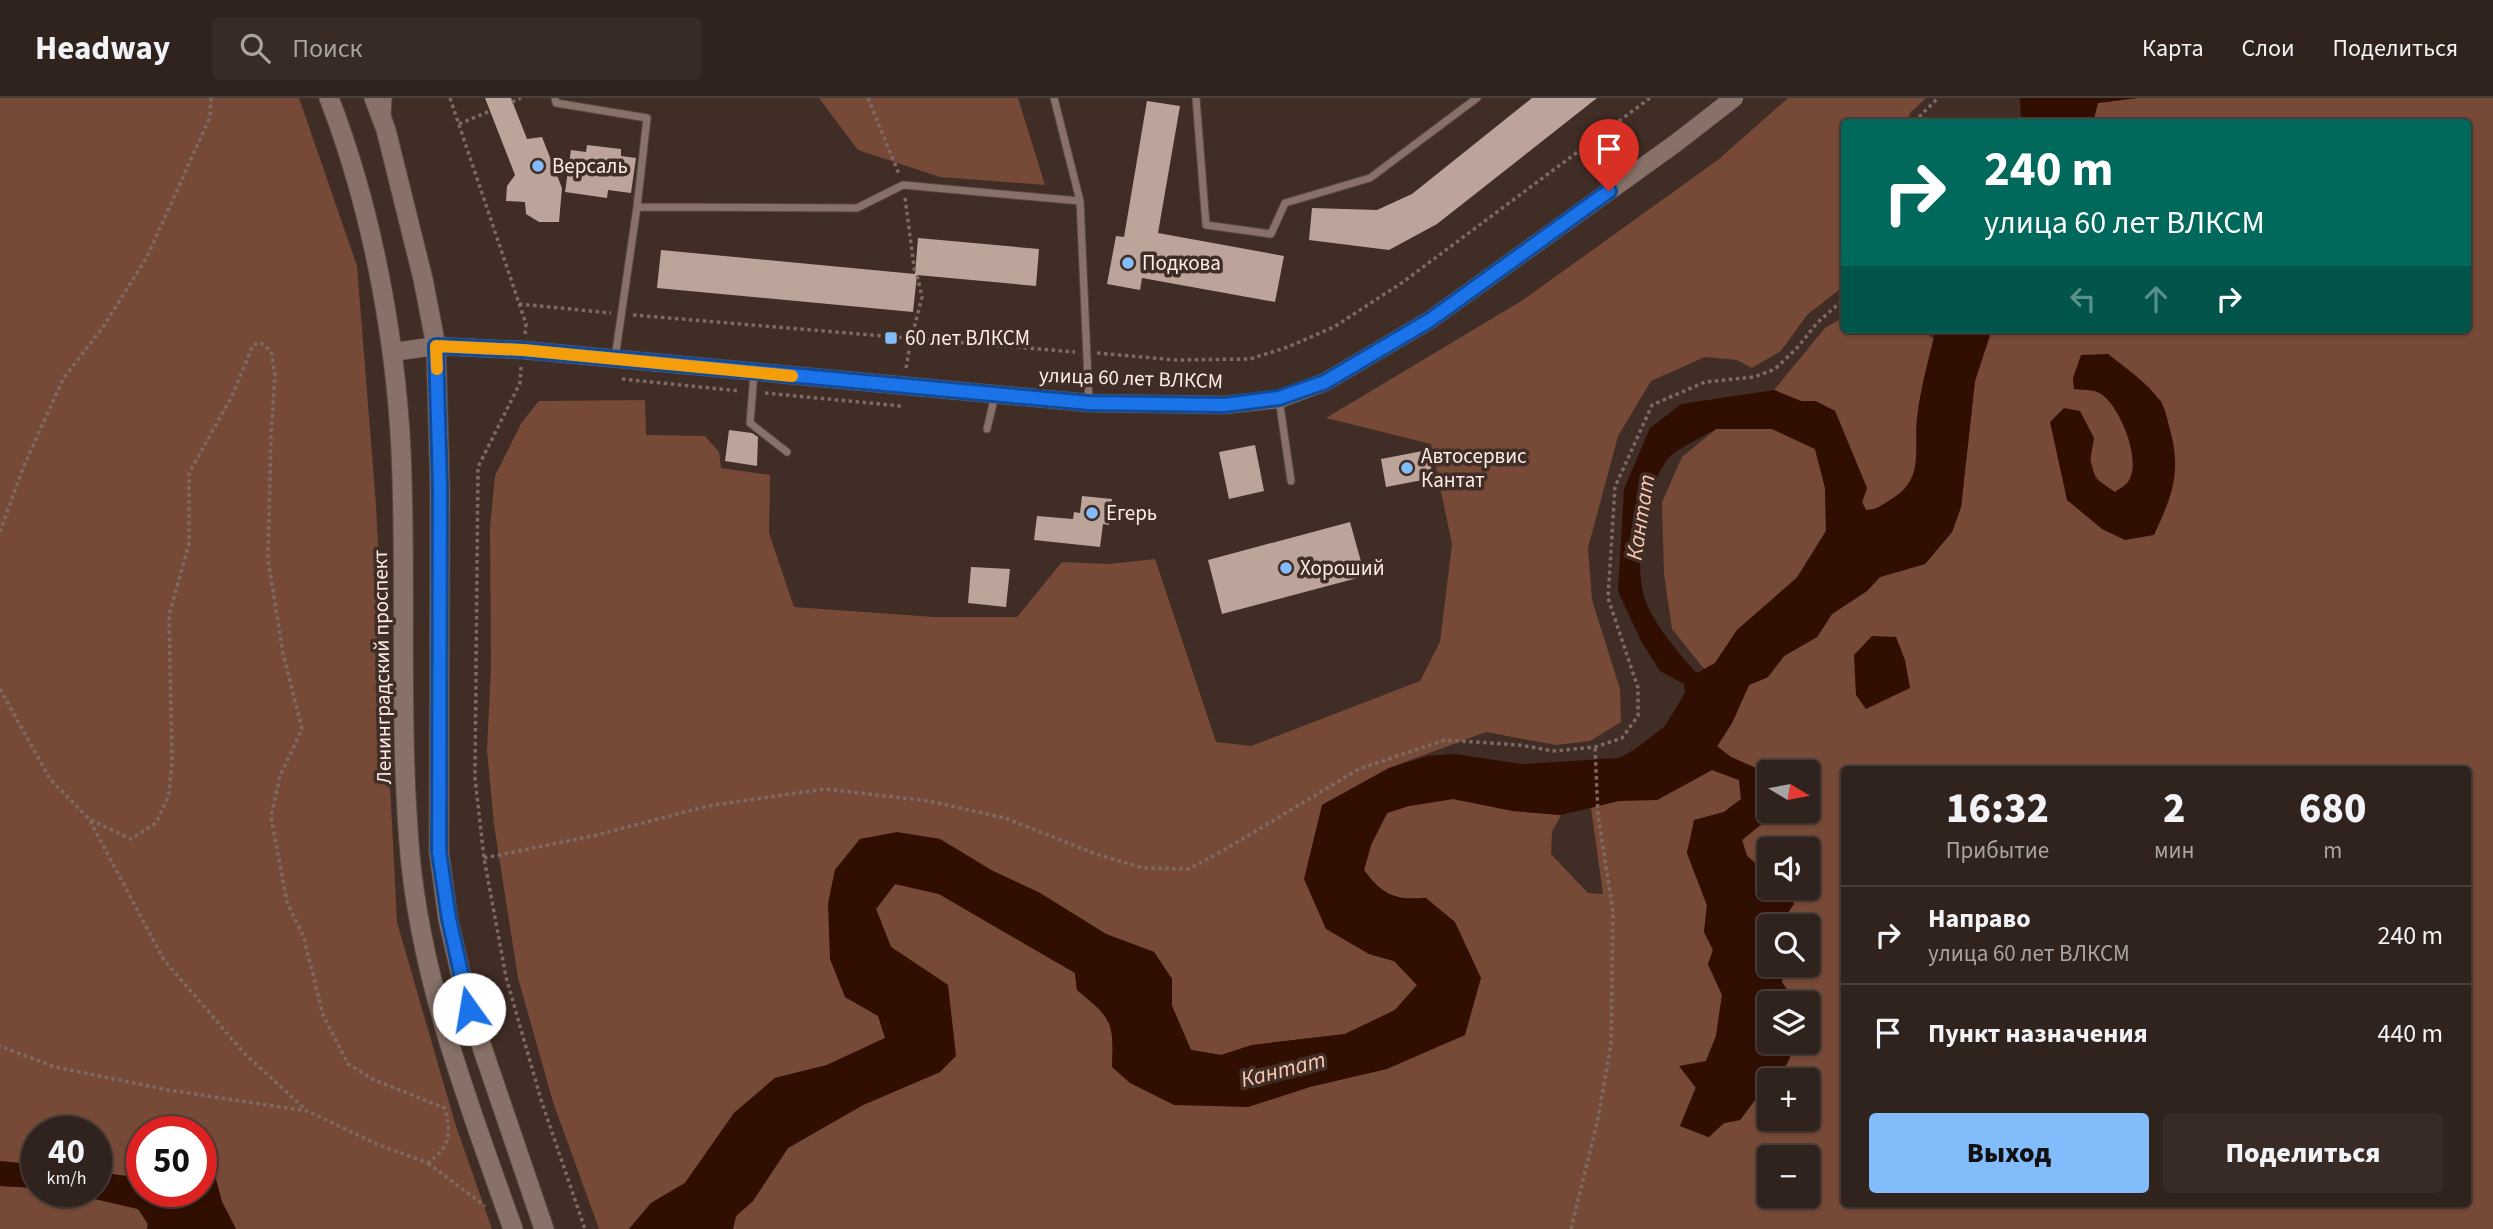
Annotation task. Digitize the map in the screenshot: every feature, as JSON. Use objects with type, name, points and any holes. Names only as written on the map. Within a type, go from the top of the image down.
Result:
[{"type":"main road","name":"Ленинградский проспект","points":[[329,98],[358,190],[386,307],[393,352],[402,475],[405,779],[418,921],[443,1022],[513,1229]]},
{"type":"main road","points":[[374,98],[386,130],[423,279],[436,346],[440,489],[439,852],[449,919],[469,1009],[544,1229]]},
{"type":"street","name":"улица 60 лет ВЛКСМ","points":[[393,352],[436,346],[523,350],[1089,403],[1224,405],[1279,398],[1325,382],[1430,320],[1676,143],[1734,98]]},
{"type":"lane","points":[[386,130],[388,98]]},
{"type":"lane","points":[[555,98],[556,103],[647,118],[615,359]]},
{"type":"lane","points":[[1054,98],[1080,201],[1089,403]]},
{"type":"lane","points":[[1196,98],[1206,225],[1271,234],[1285,203],[1370,178],[1477,98]]},
{"type":"lane","points":[[637,207],[857,208],[903,184],[1080,201]]},
{"type":"lane","points":[[754,372],[750,423],[787,452]]},
{"type":"lane","points":[[987,429],[995,395]]},
{"type":"lane","points":[[1279,398],[1291,481]]},
{"type":"path","points":[[0,532],[23,468],[63,379],[103,327],[147,257],[210,117],[211,98]]},
{"type":"path","points":[[450,98],[526,324],[520,383],[478,467],[475,778],[484,858],[506,977],[542,1103],[585,1229]]},
{"type":"path","points":[[512,102],[521,98]]},
{"type":"path","points":[[519,304],[891,338],[1176,360],[1250,359],[1323,332],[1403,282],[1650,98]]},
{"type":"path","points":[[1917,119],[1938,98]]},
{"type":"path","points":[[459,124],[490,111]]},
{"type":"path","points":[[484,858],[597,835],[708,806],[825,789],[929,801],[1006,818],[1096,854],[1143,868],[1189,869],[1359,769],[1445,740],[1519,745],[1554,751],[1595,747],[1622,738],[1638,716],[1638,688],[1608,598],[1615,488],[1652,405],[1704,382],[1754,377],[1775,369],[1817,323],[1841,302]]},
{"type":"path","points":[[89,819],[131,839],[156,823],[169,795],[172,761],[169,615],[189,544],[190,473],[232,396],[253,345],[261,343],[271,351],[275,374],[268,560],[284,653],[302,729],[280,776],[271,817],[287,902],[304,938],[323,1016],[348,1064],[374,1080],[444,1108],[449,1126],[448,1142],[428,1163]]},
{"type":"path","points":[[0,690],[50,779],[89,819],[164,960],[244,1053],[307,1111]]},
{"type":"path","points":[[1571,1229],[1585,1179],[1611,1044],[1613,912],[1598,815],[1595,747]]},
{"type":"path","points":[[0,1046],[55,1067],[168,1090],[307,1111],[379,1145],[428,1163],[488,1209]]},
{"type":"shaded area","points":[[0,98],[299,98],[357,266],[376,505],[397,922],[455,1123],[492,1229],[236,1229],[222,1202],[217,1183],[217,1116],[126,1116],[126,1176],[112,1174],[112,1116],[21,1116],[21,1163],[0,1161]]},
{"type":"shaded area","points":[[819,98],[1018,98],[1045,185],[940,177],[858,150]]},
{"type":"shaded area","points":[[1788,98],[1926,98],[1910,113],[1908,119],[1841,119],[1841,288],[1807,315],[1781,351],[1752,368],[1737,360],[1705,357],[1651,381],[1618,436],[1588,548],[1592,600],[1620,689],[1621,722],[1590,741],[1556,745],[1486,732],[1389,768],[1322,805],[1369,954],[1394,961],[1417,985],[1395,1010],[1345,1034],[1252,1045],[1221,1055],[1191,1050],[1172,1006],[1172,979],[1154,952],[1106,934],[1040,893],[993,871],[860,839],[835,870],[828,904],[845,997],[879,1016],[885,1038],[827,1065],[775,1078],[734,1113],[685,1183],[651,1203],[629,1229],[599,1229],[553,1102],[518,978],[494,825],[487,750],[491,668],[490,528],[495,476],[522,422],[539,401],[645,400],[646,435],[705,436],[719,452],[721,468],[770,475],[769,533],[794,607],[934,617],[1017,617],[1062,562],[1109,564],[1155,559],[1216,742],[1251,746],[1420,681],[1440,642],[1452,544],[1431,444],[1326,418],[1523,300],[1719,159]]},
{"type":"shaded area","points":[[2137,98],[2493,98],[2493,1229],[733,1229],[736,1216],[753,1201],[788,1148],[863,1105],[940,1072],[948,985],[891,947],[876,909],[895,884],[939,894],[1075,973],[1077,990],[1098,1008],[1108,1022],[1112,1040],[1112,1067],[1248,1107],[1465,1035],[1427,898],[1398,897],[1384,891],[1364,870],[1371,845],[1387,813],[1409,806],[1453,799],[1513,811],[1561,815],[1552,832],[1551,854],[1588,893],[1603,894],[1591,808],[1619,800],[1657,800],[1712,770],[1739,780],[1741,799],[1724,812],[1695,820],[1687,853],[1707,906],[1704,932],[1713,950],[1708,964],[1722,995],[1716,1036],[1680,1126],[1708,1137],[1724,1123],[1740,1120],[1755,1100],[1757,1088],[1757,1131],[1820,1131],[1820,1068],[1774,1068],[1790,1058],[1789,1054],[1820,1054],[1820,991],[1788,991],[1782,982],[1782,977],[1820,977],[1820,914],[1786,914],[1788,900],[1820,900],[1820,837],[1757,837],[1757,865],[1747,856],[1742,840],[1762,823],[1820,823],[1820,760],[1757,760],[1757,768],[1731,757],[1717,747],[1732,723],[1749,685],[1768,677],[1784,656],[1817,637],[1832,614],[1867,591],[1880,577],[1925,564],[1952,532],[1961,507],[1975,381],[1991,333],[2471,333],[2471,119],[2094,119],[2098,103]],"holes":[[[2108,354],[2136,376],[2162,402],[2125,540],[2067,500],[2062,469],[2094,438],[2091,464],[2095,476],[2115,493],[2128,482],[2133,461],[2122,422],[2101,393],[2074,389],[2073,378]]]},
{"type":"shaded area","points":[[1841,319],[1841,333],[1926,333],[1934,339],[1918,408],[1913,474],[1902,492],[1870,510],[1866,510],[1862,502],[1867,488],[1835,411],[1816,401],[1801,401],[1774,390],[1825,328]]},
{"type":"shaded area","points":[[1716,429],[1772,429],[1815,449],[1825,487],[1826,531],[1797,577],[1737,630],[1715,663],[1705,670],[1672,629],[1664,574],[1662,502],[1682,457]]},
{"type":"shaded area","points":[[0,1186],[21,1187],[21,1207],[112,1207],[112,1203],[138,1209],[148,1224],[147,1229],[0,1229]]},
{"type":"water","points":[[2020,98],[2137,98],[2098,103],[2095,119],[2021,119]]},
{"type":"water","name":"Кантат","points":[[1935,333],[1991,333],[1975,381],[1961,507],[1952,532],[1925,564],[1880,577],[1867,591],[1832,614],[1817,637],[1784,656],[1768,677],[1749,685],[1732,723],[1717,746],[1731,757],[1757,768],[1757,823],[1763,823],[1742,840],[1747,856],[1757,865],[1757,900],[1792,900],[1794,904],[1787,914],[1757,914],[1757,977],[1782,977],[1782,982],[1788,991],[1757,991],[1757,1054],[1789,1054],[1790,1058],[1785,1068],[1757,1068],[1755,1100],[1740,1120],[1724,1123],[1709,1137],[1680,1126],[1696,1088],[1679,1066],[1706,1061],[1716,1036],[1722,995],[1708,964],[1713,950],[1704,932],[1707,905],[1687,853],[1694,820],[1724,812],[1741,799],[1739,780],[1712,770],[1657,800],[1619,801],[1561,815],[1513,811],[1453,799],[1409,806],[1387,813],[1371,845],[1364,870],[1384,891],[1398,897],[1426,898],[1455,922],[1481,978],[1465,1035],[1387,1069],[1310,1087],[1248,1107],[1174,1105],[1130,1083],[1112,1067],[1112,1040],[1108,1022],[1098,1008],[1077,990],[1075,973],[939,894],[895,884],[876,909],[891,947],[948,985],[956,1056],[940,1072],[863,1105],[788,1148],[753,1201],[736,1216],[733,1229],[629,1229],[651,1203],[685,1183],[734,1113],[775,1078],[827,1065],[885,1038],[878,1016],[845,997],[830,959],[828,904],[835,870],[860,839],[897,832],[940,839],[993,871],[1040,893],[1106,934],[1154,952],[1172,979],[1172,1006],[1191,1050],[1221,1055],[1252,1045],[1345,1034],[1395,1010],[1417,985],[1394,961],[1369,954],[1326,929],[1304,879],[1322,805],[1389,768],[1427,756],[1455,754],[1522,764],[1619,758],[1665,726],[1685,693],[1684,684],[1660,671],[1641,641],[1618,591],[1624,489],[1650,428],[1681,404],[1774,390],[1801,401],[1815,401],[1835,411],[1867,488],[1862,502],[1866,510],[1882,505],[1909,484],[1915,464],[1918,408]],"holes":[[[1716,429],[1772,429],[1815,449],[1825,488],[1826,531],[1797,578],[1737,630],[1715,663],[1697,673],[1675,648],[1648,608],[1642,583],[1640,547],[1646,508],[1667,460],[1682,448]]]},
{"type":"water","points":[[2108,354],[2142,381],[2162,403],[2175,456],[2171,494],[2154,535],[2125,540],[2102,529],[2067,500],[2050,422],[2064,408],[2080,411],[2094,438],[2090,460],[2096,479],[2115,492],[2128,482],[2133,461],[2122,422],[2108,400],[2098,392],[2074,389],[2073,378],[2081,355]]},
{"type":"water","points":[[1872,636],[1896,637],[1905,660],[1910,688],[1866,709],[1856,695],[1854,655]]},
{"type":"water","points":[[0,1161],[21,1163],[21,1187],[0,1186]]},
{"type":"water","points":[[112,1174],[126,1176],[126,1206],[112,1203]]},
{"type":"water","points":[[217,1183],[222,1202],[236,1229],[147,1229],[148,1224],[138,1209],[129,1207],[217,1207]]},
{"type":"building","name":"Версаль","points":[[485,98],[511,98],[527,139],[542,137],[562,188],[559,222],[539,222],[526,214],[525,202],[506,201],[507,186],[515,175]]},
{"type":"building","points":[[1532,98],[1597,98],[1437,224],[1389,250],[1309,240],[1312,208],[1377,210],[1412,194]]},
{"type":"building","points":[[1147,101],[1180,106],[1158,233],[1284,256],[1275,302],[1142,278],[1140,290],[1107,284],[1116,236],[1124,237]]},
{"type":"building","points":[[587,145],[621,149],[621,156],[636,158],[631,193],[608,190],[607,198],[565,192],[571,150],[586,152]]},
{"type":"building","points":[[918,238],[1039,249],[1036,286],[917,275],[913,312],[657,288],[661,250],[915,274]]},
{"type":"building","points":[[729,430],[752,433],[758,437],[757,466],[725,461]]},
{"type":"building","points":[[1255,445],[1264,491],[1229,499],[1219,452]]},
{"type":"building","name":"Автосервис Кантат","points":[[1428,450],[1433,478],[1386,487],[1381,459]]},
{"type":"building","points":[[1082,496],[1112,499],[1109,525],[1103,524],[1100,547],[1034,540],[1037,516],[1073,519],[1074,512],[1080,513]]},
{"type":"building","name":"Хороший","points":[[1350,522],[1365,576],[1222,614],[1208,560]]},
{"type":"building","points":[[971,567],[1010,569],[1006,607],[968,603]]},
{"type":"slow traffic","points":[[437,369],[436,346],[523,350],[792,376]]},
{"type":"place","name":"Версаль","points":[[538,166]]},
{"type":"place","name":"Подкова","points":[[1128,263]]},
{"type":"place","name":"60 лет ВЛКСМ","points":[[891,338]]},
{"type":"place","name":"Автосервис Кантат","points":[[1407,468]]},
{"type":"place","name":"Егерь","points":[[1092,513]]},
{"type":"place","name":"Хороший","points":[[1286,568]]},
{"type":"route","points":[[469,1009],[449,919],[439,852],[440,489],[436,346],[523,350],[1089,403],[1224,405],[1279,398],[1325,382],[1430,320],[1609,191]]}]
